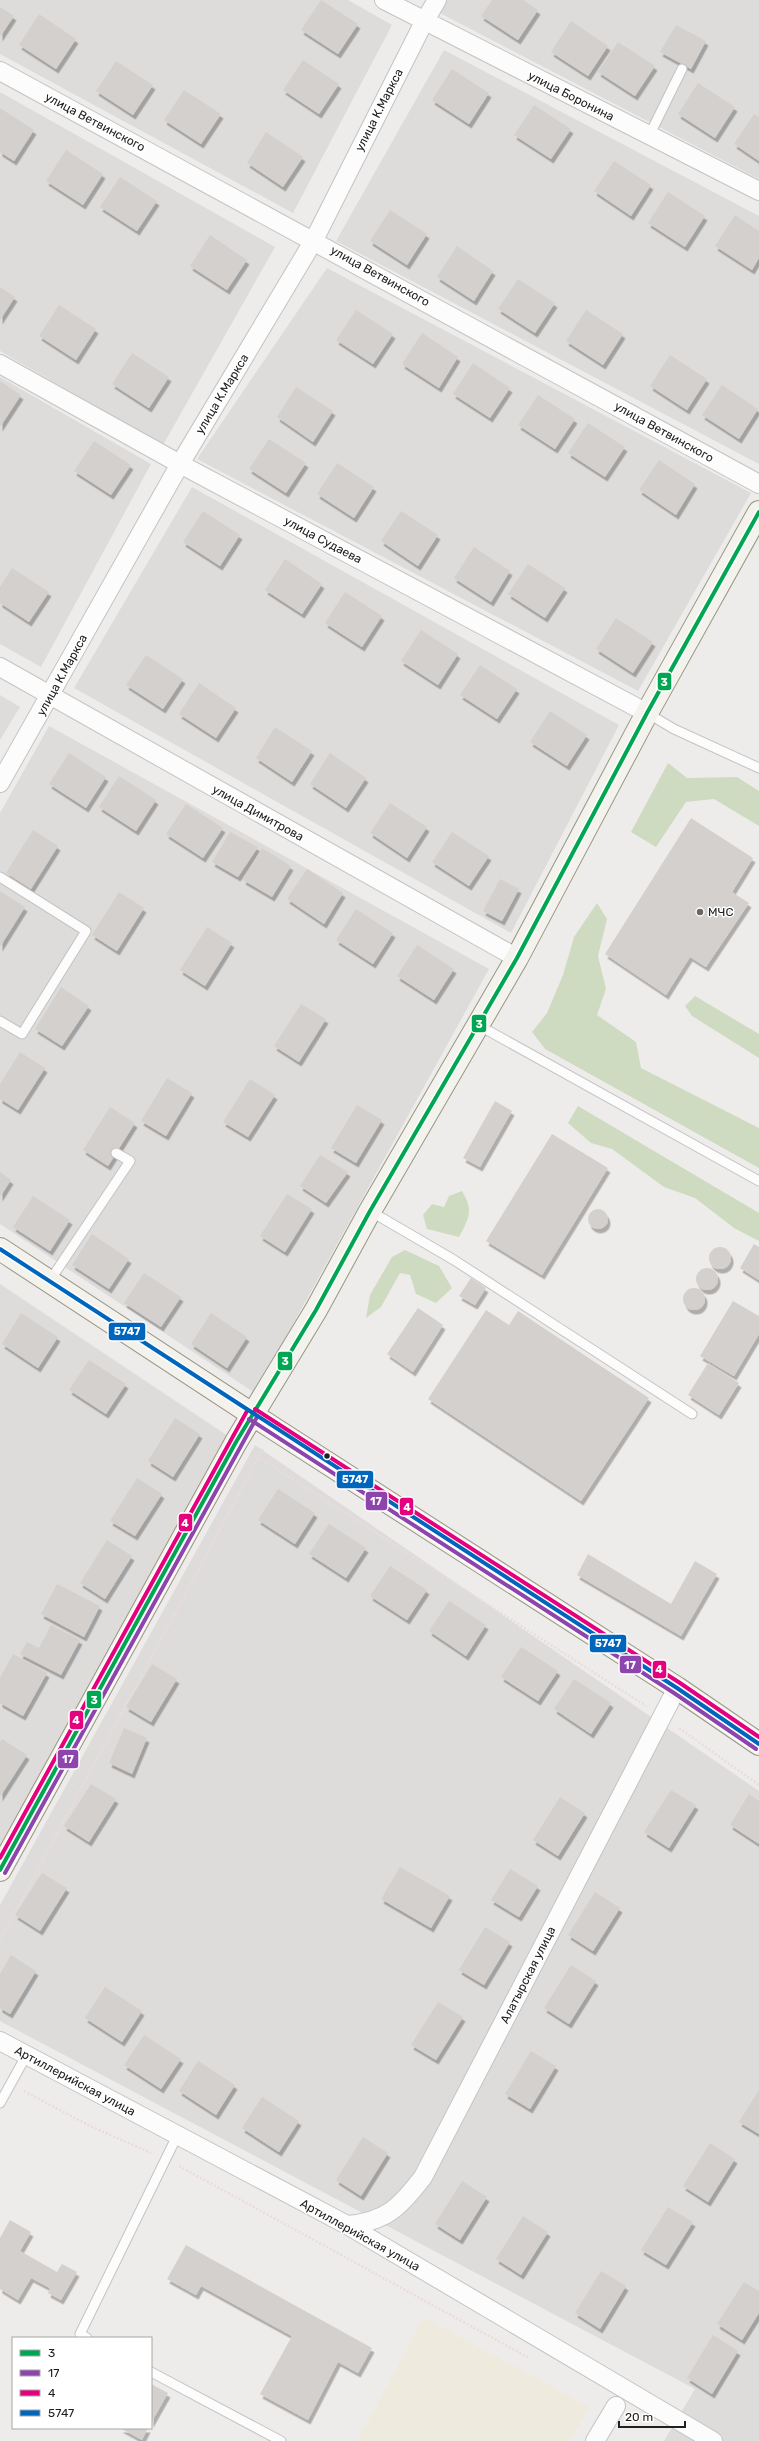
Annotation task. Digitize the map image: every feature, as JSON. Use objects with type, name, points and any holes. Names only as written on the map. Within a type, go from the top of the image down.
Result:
[{"type":"street","name":"улица Боронина","points":[[384,0],[424,22],[759,191]]},
{"type":"street","name":"улица К.Маркса","points":[[0,783],[180,464],[314,240],[424,22],[437,0]]},
{"type":"street","name":"улица Ветвинского","points":[[0,71],[314,240],[759,484]]},
{"type":"street","name":"улица Судаева","points":[[0,364],[180,464],[647,713]]},
{"type":"street","points":[[0,1870],[252,1414],[316,1310],[370,1211],[517,958],[647,713],[759,512]]},
{"type":"street","name":"улица Димитрова","points":[[0,668],[517,958]]},
{"type":"street","points":[[0,1249],[276,1430],[678,1688],[759,1744]]},
{"type":"street","name":"Алатырская улица","points":[[347,2225],[368,2224],[387,2215],[404,2202],[423,2177],[662,1716],[678,1688]]},
{"type":"street","name":"Артиллерийская улица","points":[[0,2041],[347,2225],[713,2441]]},
{"type":"street","points":[[595,2441],[616,2406]]},
{"type":"lane","points":[[649,136],[682,69]]},
{"type":"lane","points":[[647,713],[757,769]]},
{"type":"lane","points":[[0,878],[86,931],[22,1034],[0,1021]]},
{"type":"lane","points":[[478,1025],[759,1181]]},
{"type":"lane","points":[[49,1282],[130,1161],[116,1153]]},
{"type":"lane","points":[[370,1211],[454,1260],[692,1414]]},
{"type":"lane","points":[[0,2103],[26,2056]]},
{"type":"lane","points":[[86,2337],[80,2334],[177,2136]]},
{"type":"lane","points":[[152,2373],[281,2441]]},
{"type":"path","points":[[0,1940],[258,1457],[276,1430]]},
{"type":"path","points":[[258,1457],[662,1716],[759,1785]]},
{"type":"path","points":[[11,2084],[90,2126],[166,2159],[533,2360]]},
{"type":"shaded area","points":[[0,0],[348,0],[392,25],[293,213],[0,54]]},
{"type":"shaded area","points":[[446,0],[759,0],[759,179],[438,12]]},
{"type":"shaded area","points":[[444,50],[759,216],[759,464],[336,241]]},
{"type":"shaded area","points":[[0,92],[275,247],[163,445],[0,351]]},
{"type":"shaded area","points":[[327,268],[751,493],[638,691],[197,459]]},
{"type":"shaded area","points":[[0,377],[151,464],[41,667],[0,644]]},
{"type":"shaded area","points":[[192,487],[619,725],[511,933],[74,688]]},
{"type":"shaded area","points":[[0,695],[20,707],[0,740]]},
{"type":"shaded area","points":[[49,726],[489,969],[255,1393],[0,1224],[0,813]]},
{"type":"shaded area","points":[[0,1284],[228,1436],[0,1848]]},
{"type":"shaded area","points":[[255,1445],[759,1791],[759,2441],[664,2441],[695,2389],[0,2021],[0,1905]]},
{"type":"shaded area","points":[[424,2317],[590,2407],[570,2441],[357,2441]]},
{"type":"green space","points":[[668,763],[687,778],[737,777],[759,791],[759,826],[714,799],[686,802],[656,847],[631,832]]},
{"type":"green space","points":[[597,903],[607,919],[598,956],[606,989],[597,1015],[636,1042],[641,1068],[759,1128],[759,1168],[545,1049],[532,1032],[547,1013],[563,975],[574,937]]},
{"type":"green space","points":[[695,996],[759,1034],[759,1058],[692,1016],[685,1006]]},
{"type":"green space","points":[[578,1106],[759,1213],[759,1241],[734,1228],[695,1198],[664,1187],[612,1149],[591,1143],[568,1123]]},
{"type":"green space","points":[[462,1191],[468,1204],[469,1214],[459,1237],[427,1229],[423,1215],[432,1204],[444,1207],[449,1196]]},
{"type":"green space","points":[[405,1250],[439,1266],[452,1288],[436,1303],[416,1294],[410,1275],[400,1273],[381,1307],[366,1318],[370,1295],[392,1257]]},
{"type":"building","points":[[321,0],[358,24],[338,54],[301,30]]},
{"type":"building","points":[[492,0],[523,0],[538,10],[518,40],[481,16]]},
{"type":"building","points":[[0,7],[14,16],[0,37]]},
{"type":"building","points":[[39,14],[76,39],[56,69],[19,45]]},
{"type":"building","points":[[571,21],[608,46],[588,76],[551,52]]},
{"type":"building","points":[[676,25],[706,41],[691,69],[660,52]]},
{"type":"building","points":[[618,42],[655,66],[635,96],[598,72]]},
{"type":"building","points":[[303,60],[339,84],[319,114],[283,90]]},
{"type":"building","points":[[116,61],[153,85],[133,115],[96,91]]},
{"type":"building","points":[[452,69],[489,93],[469,124],[432,100]]},
{"type":"building","points":[[698,83],[735,107],[715,138],[678,114]]},
{"type":"building","points":[[184,90],[221,114],[201,144],[164,120]]},
{"type":"building","points":[[534,105],[571,129],[551,159],[514,135]]},
{"type":"building","points":[[0,108],[34,130],[14,161],[0,152]]},
{"type":"building","points":[[754,114],[759,117],[759,161],[734,144]]},
{"type":"building","points":[[266,132],[303,157],[283,187],[247,163]]},
{"type":"building","points":[[66,150],[103,174],[83,205],[46,181]]},
{"type":"building","points":[[614,161],[651,185],[631,216],[594,191]]},
{"type":"building","points":[[120,177],[157,201],[137,231],[100,207]]},
{"type":"building","points":[[668,192],[705,216],[685,247],[648,223]]},
{"type":"building","points":[[390,210],[427,234],[407,265],[370,241]]},
{"type":"building","points":[[735,215],[759,231],[759,258],[752,270],[715,246]]},
{"type":"building","points":[[210,235],[247,260],[227,290],[190,266]]},
{"type":"building","points":[[457,246],[493,271],[474,301],[437,277]]},
{"type":"building","points":[[518,279],[555,303],[535,333],[498,309]]},
{"type":"building","points":[[0,287],[15,297],[0,320]]},
{"type":"building","points":[[59,305],[96,329],[76,360],[39,336]]},
{"type":"building","points":[[356,310],[393,334],[373,364],[336,340]]},
{"type":"building","points":[[586,310],[623,334],[603,365],[566,341]]},
{"type":"building","points":[[422,333],[458,357],[439,388],[402,364]]},
{"type":"building","points":[[132,353],[169,377],[149,408],[112,384]]},
{"type":"building","points":[[670,355],[707,379],[687,410],[650,386]]},
{"type":"building","points":[[473,363],[510,388],[490,418],[453,394]]},
{"type":"building","points":[[0,381],[21,395],[0,427]]},
{"type":"building","points":[[722,385],[758,409],[739,439],[702,415]]},
{"type":"building","points":[[296,387],[333,411],[313,442],[277,417]]},
{"type":"building","points":[[538,395],[575,419],[555,449],[518,425]]},
{"type":"building","points":[[588,423],[625,447],[605,477],[568,453]]},
{"type":"building","points":[[269,439],[306,463],[286,493],[249,469]]},
{"type":"building","points":[[94,441],[131,465],[111,495],[74,471]]},
{"type":"building","points":[[659,460],[695,484],[676,515],[639,490]]},
{"type":"building","points":[[337,463],[374,487],[354,518],[317,494]]},
{"type":"building","points":[[203,511],[240,535],[220,566],[183,542]]},
{"type":"building","points":[[401,511],[438,535],[418,566],[381,541]]},
{"type":"building","points":[[474,547],[510,571],[491,602],[454,578]]},
{"type":"building","points":[[285,559],[322,584],[302,614],[265,590]]},
{"type":"building","points":[[528,564],[565,588],[545,618],[508,594]]},
{"type":"building","points":[[12,568],[49,592],[29,622],[0,603],[0,587]]},
{"type":"building","points":[[345,592],[382,616],[362,647],[325,623]]},
{"type":"building","points":[[616,618],[653,642],[633,673],[596,649]]},
{"type":"building","points":[[421,630],[458,654],[438,685],[401,661]]},
{"type":"building","points":[[146,655],[183,679],[163,709],[126,685]]},
{"type":"building","points":[[480,665],[517,689],[497,719],[460,695]]},
{"type":"building","points":[[199,683],[236,708],[216,738],[179,714]]},
{"type":"building","points":[[550,711],[587,735],[567,766],[530,742]]},
{"type":"building","points":[[275,727],[312,751],[292,782],[256,758]]},
{"type":"building","points":[[69,753],[106,777],[86,808],[49,784]]},
{"type":"building","points":[[330,753],[366,778],[346,808],[310,784]]},
{"type":"building","points":[[119,776],[156,800],[136,831],[99,807]]},
{"type":"building","points":[[390,803],[427,827],[407,858],[370,833]]},
{"type":"building","points":[[186,804],[223,828],[203,858],[166,834]]},
{"type":"building","name":"МЧС","points":[[691,818],[753,858],[732,892],[749,903],[706,967],[690,957],[666,995],[605,954]]},
{"type":"building","points":[[33,830],[58,846],[31,889],[6,873]]},
{"type":"building","points":[[230,832],[258,847],[238,877],[212,862]]},
{"type":"building","points":[[452,832],[489,856],[469,886],[432,862]]},
{"type":"building","points":[[262,848],[291,866],[272,897],[243,880]]},
{"type":"building","points":[[307,869],[343,893],[324,924],[287,899]]},
{"type":"building","points":[[500,879],[519,889],[502,921],[483,911]]},
{"type":"building","points":[[0,891],[25,907],[0,947]]},
{"type":"building","points":[[119,892],[144,908],[117,951],[92,935]]},
{"type":"building","points":[[356,909],[393,933],[373,964],[336,940]]},
{"type":"building","points":[[207,927],[232,943],[205,986],[180,970]]},
{"type":"building","points":[[417,945],[454,969],[434,1000],[397,976]]},
{"type":"building","points":[[61,987],[89,1006],[62,1046],[35,1029]]},
{"type":"building","points":[[301,1004],[326,1019],[299,1062],[274,1046]]},
{"type":"building","points":[[20,1052],[45,1068],[18,1110],[0,1099],[0,1084]]},
{"type":"building","points":[[167,1078],[192,1093],[166,1136],[141,1121]]},
{"type":"building","points":[[250,1079],[275,1095],[248,1137],[223,1122]]},
{"type":"building","points":[[495,1101],[512,1111],[480,1167],[463,1158]]},
{"type":"building","points":[[357,1105],[382,1120],[356,1163],[331,1148]]},
{"type":"building","points":[[110,1107],[135,1123],[108,1166],[83,1150]]},
{"type":"building","points":[[552,1134],[608,1168],[542,1275],[486,1241]]},
{"type":"building","points":[[320,1155],[348,1172],[326,1203],[300,1186]]},
{"type":"building","points":[[0,1172],[11,1180],[0,1197]]},
{"type":"building","points":[[287,1194],[312,1209],[285,1252],[260,1236]]},
{"type":"building","points":[[33,1196],[70,1220],[50,1251],[13,1227]]},
{"type":"building","points":[[598,1209],[605,1212],[608,1219],[605,1226],[598,1229],[591,1226],[588,1219],[591,1212]]},
{"type":"building","points":[[92,1234],[129,1259],[109,1289],[72,1265]]},
{"type":"building","points":[[754,1244],[759,1247],[759,1280],[740,1268]]},
{"type":"building","points":[[716,1247],[724,1247],[731,1254],[731,1262],[724,1269],[716,1269],[709,1262],[709,1254]]},
{"type":"building","points":[[703,1268],[711,1268],[718,1275],[718,1283],[711,1290],[703,1290],[696,1283],[696,1275]]},
{"type":"building","points":[[144,1273],[181,1297],[161,1327],[124,1303]]},
{"type":"building","points":[[471,1278],[486,1288],[475,1305],[459,1296]]},
{"type":"building","points":[[690,1288],[698,1288],[705,1295],[705,1303],[698,1310],[690,1310],[683,1303],[683,1295]]},
{"type":"building","points":[[733,1301],[759,1316],[759,1334],[734,1376],[700,1356]]},
{"type":"building","points":[[418,1308],[443,1325],[413,1372],[387,1354]]},
{"type":"building","points":[[486,1310],[509,1325],[518,1311],[649,1398],[581,1501],[428,1399]]},
{"type":"building","points":[[21,1313],[58,1337],[38,1368],[2,1344]]},
{"type":"building","points":[[211,1313],[247,1337],[227,1368],[191,1344]]},
{"type":"building","points":[[89,1360],[126,1384],[106,1414],[69,1390]]},
{"type":"building","points":[[708,1363],[739,1383],[719,1415],[688,1395]]},
{"type":"building","points":[[175,1418],[200,1434],[173,1477],[148,1461]]},
{"type":"building","points":[[137,1478],[162,1494],[135,1536],[110,1521]]},
{"type":"building","points":[[278,1489],[315,1513],[295,1544],[258,1520]]},
{"type":"building","points":[[329,1524],[366,1548],[346,1578],[309,1554]]},
{"type":"building","points":[[107,1540],[132,1556],[105,1599],[80,1583]]},
{"type":"building","points":[[588,1554],[671,1604],[695,1561],[717,1574],[681,1636],[577,1575]]},
{"type":"building","points":[[390,1566],[427,1590],[407,1620],[370,1596]]},
{"type":"building","points":[[57,1584],[100,1606],[84,1637],[41,1614]]},
{"type":"building","points":[[449,1601],[486,1625],[466,1656],[429,1631]]},
{"type":"building","points":[[51,1625],[80,1640],[61,1675],[20,1654],[27,1642],[39,1648]]},
{"type":"building","points":[[521,1647],[558,1671],[538,1701],[501,1677]]},
{"type":"building","points":[[13,1654],[47,1673],[23,1716],[0,1703],[0,1678]]},
{"type":"building","points":[[152,1664],[177,1679],[151,1722],[126,1707]]},
{"type":"building","points":[[574,1679],[611,1703],[591,1734],[554,1709]]},
{"type":"building","points":[[124,1728],[147,1738],[132,1774],[109,1763]]},
{"type":"building","points":[[2,1739],[27,1755],[0,1797],[0,1742]]},
{"type":"building","points":[[91,1784],[116,1799],[89,1842],[64,1826]]},
{"type":"building","points":[[671,1790],[696,1805],[669,1848],[644,1832]]},
{"type":"building","points":[[749,1794],[759,1801],[759,1844],[730,1825]]},
{"type":"building","points":[[560,1797],[585,1813],[558,1856],[533,1840]]},
{"type":"building","points":[[400,1867],[450,1896],[431,1928],[381,1899]]},
{"type":"building","points":[[510,1869],[538,1886],[519,1917],[491,1900]]},
{"type":"building","points":[[42,1873],[67,1888],[40,1931],[15,1915]]},
{"type":"building","points":[[595,1892],[620,1908],[593,1951],[568,1935]]},
{"type":"building","points":[[485,1927],[510,1942],[484,1985],[459,1970]]},
{"type":"building","points":[[11,1955],[36,1971],[10,2014],[0,2008],[0,1974]]},
{"type":"building","points":[[571,1965],[596,1981],[569,2024],[544,2008]]},
{"type":"building","points":[[105,1987],[142,2011],[122,2042],[85,2018]]},
{"type":"building","points":[[438,2002],[463,2017],[436,2060],[411,2045]]},
{"type":"building","points":[[144,2035],[181,2059],[161,2089],[124,2065]]},
{"type":"building","points":[[531,2051],[556,2066],[530,2109],[505,2094]]},
{"type":"building","points":[[198,2061],[235,2085],[216,2115],[179,2091]]},
{"type":"building","points":[[759,2090],[759,2134],[739,2122]]},
{"type":"building","points":[[262,2097],[299,2121],[279,2152],[242,2128]]},
{"type":"building","points":[[363,2137],[388,2153],[361,2196],[336,2180]]},
{"type":"building","points":[[710,2143],[735,2159],[708,2202],[683,2186]]},
{"type":"building","points":[[462,2181],[487,2197],[460,2240],[435,2224]]},
{"type":"building","points":[[668,2207],[693,2222],[666,2265],[641,2250]]},
{"type":"building","points":[[523,2216],[548,2232],[521,2275],[496,2259]]},
{"type":"building","points":[[10,2220],[31,2232],[20,2251],[57,2272],[62,2264],[77,2272],[61,2300],[48,2293],[50,2288],[31,2278],[18,2300],[0,2289],[0,2238]]},
{"type":"building","points":[[186,2245],[372,2348],[358,2373],[338,2362],[308,2420],[260,2394],[292,2336],[201,2286],[196,2295],[167,2279]]},
{"type":"building","points":[[601,2271],[626,2286],[600,2329],[575,2313]]},
{"type":"building","points":[[744,2282],[759,2291],[759,2313],[742,2340],[717,2324]]},
{"type":"building","points":[[713,2335],[738,2351],[712,2394],[687,2378]]},
{"type":"building","points":[[152,2385],[168,2393],[152,2421]]},
{"type":"building","points":[[122,2429],[148,2429],[142,2440]]},
{"type":"transit line","name":"3","points":[[0,1870],[236,1442],[316,1310],[370,1211],[517,958],[647,713],[759,512]]},
{"type":"transit line","name":"5747","points":[[0,1249],[677,1688],[759,1744]]},
{"type":"transit line","name":"4","points":[[255,1409],[680,1683],[759,1737]]},
{"type":"transit line","name":"4","points":[[0,1858],[247,1411]]},
{"type":"transit line","name":"17","points":[[5,1873],[257,1417]]},
{"type":"transit line","name":"17","points":[[249,1419],[674,1693],[756,1749]]},
{"type":"place","name":"МЧС","points":[[700,912]]}]
